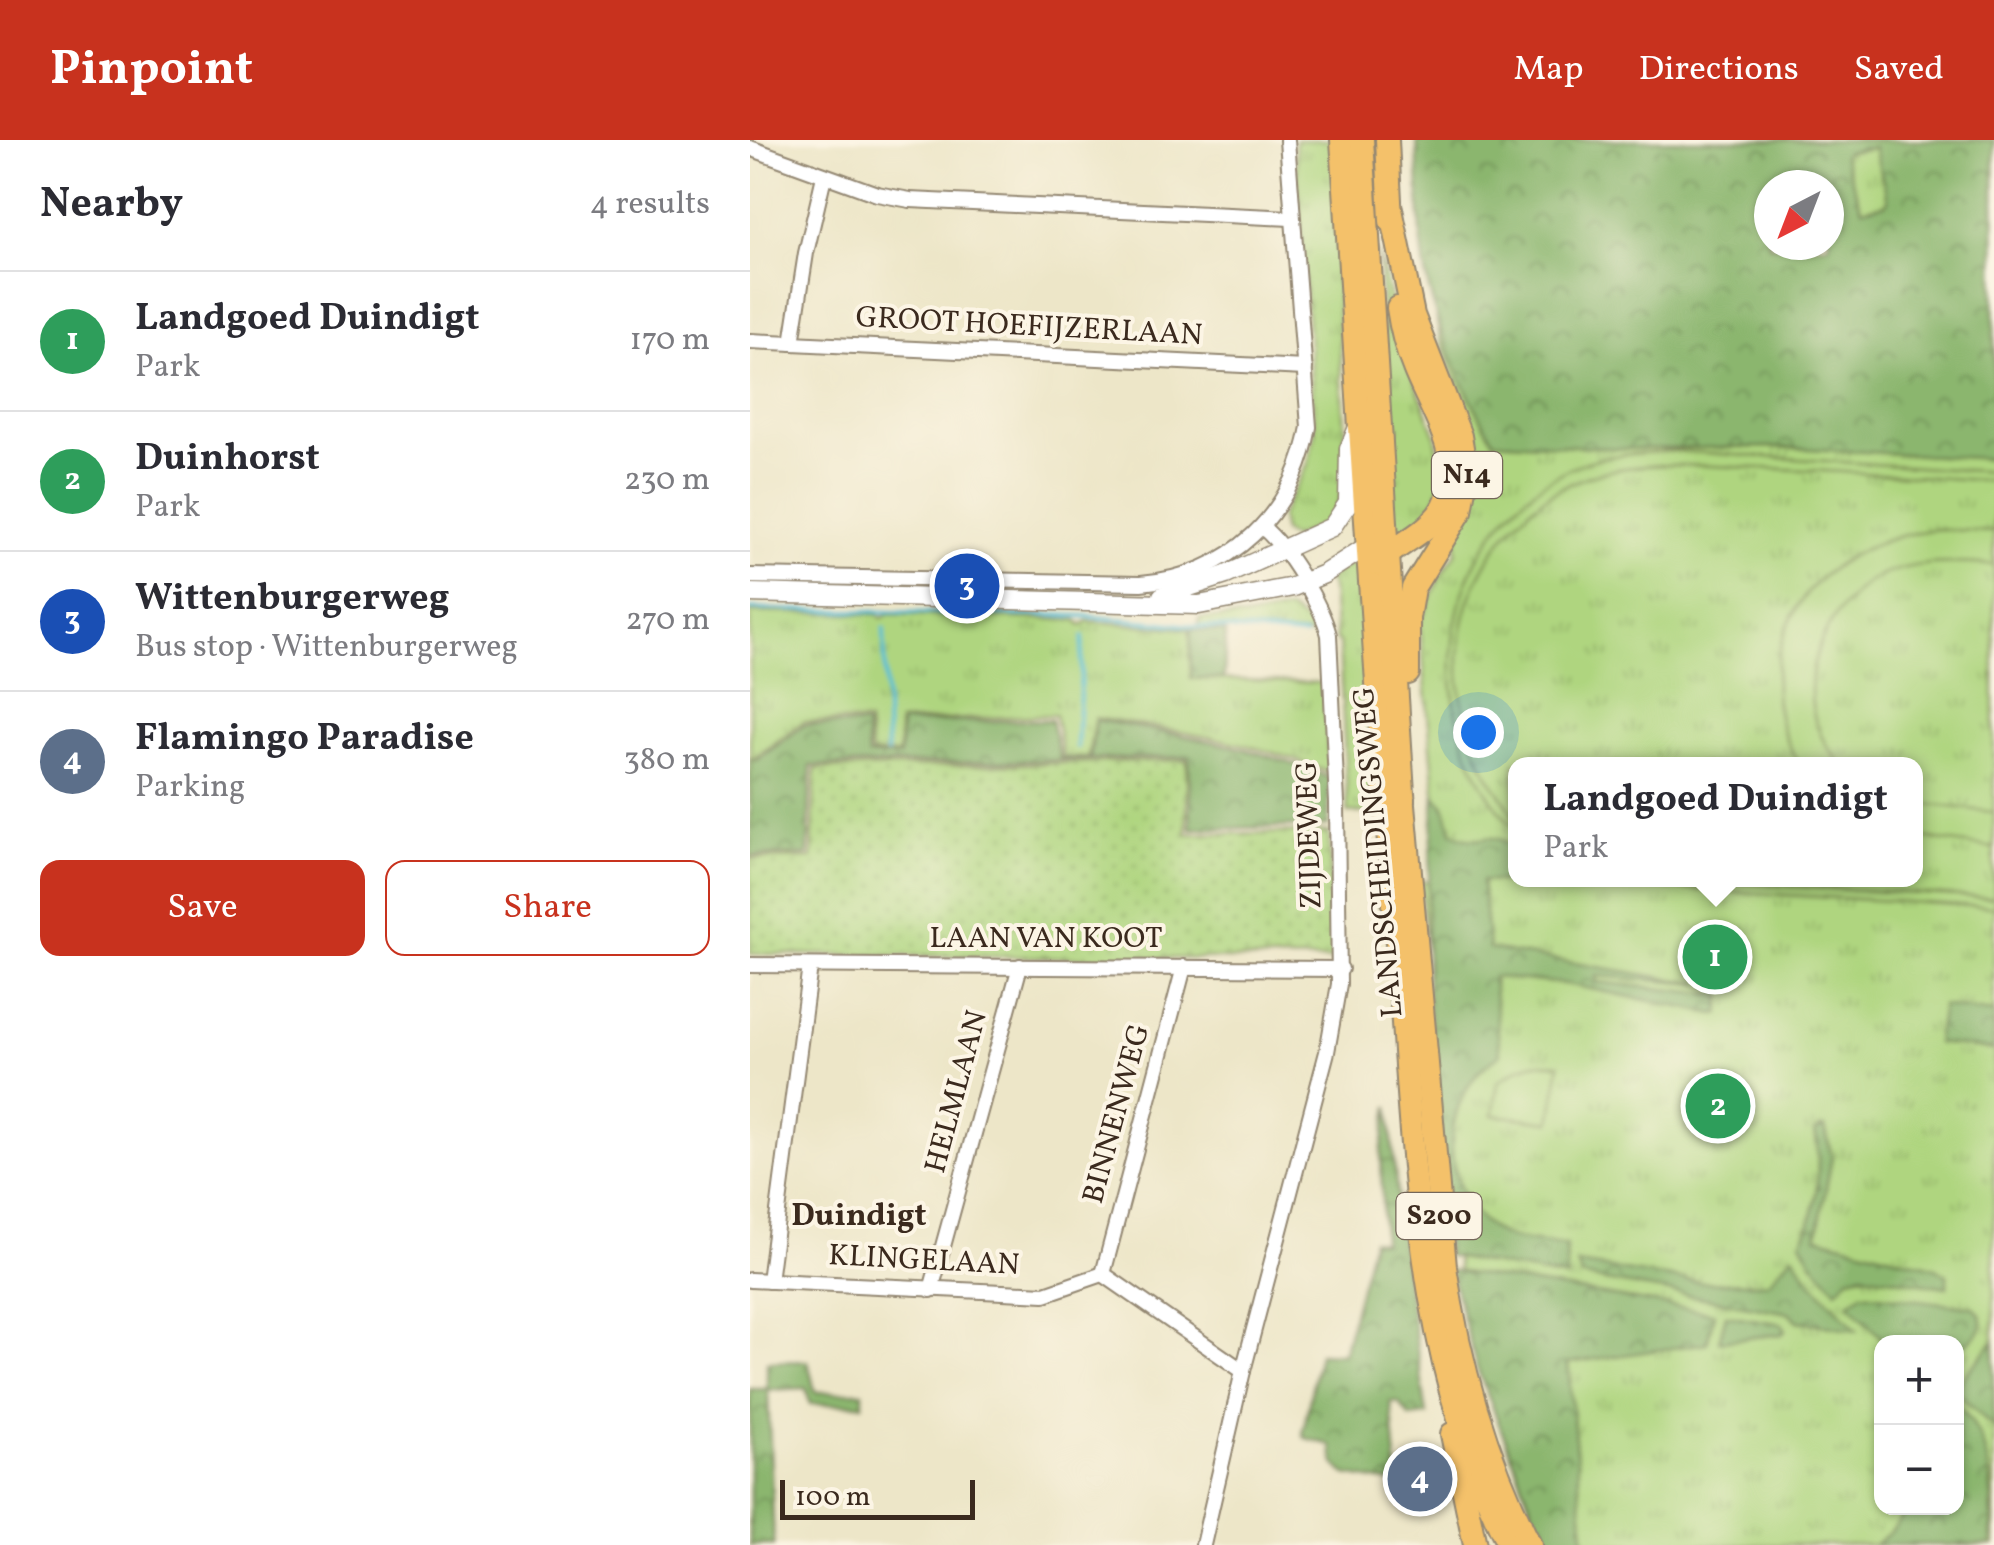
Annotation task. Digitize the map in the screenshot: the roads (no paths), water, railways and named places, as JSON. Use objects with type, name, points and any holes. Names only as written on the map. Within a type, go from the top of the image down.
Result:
[{"type":"main road","name":"LANDSCHEIDINGSWEG","points":[[1342,140],[1359,425],[1399,736],[1395,811],[1425,1268],[1448,1385],[1476,1471],[1509,1545]]},
{"type":"main road","name":"LANDSCHEIDINGSWEG","points":[[1362,140],[1384,525],[1369,575],[1437,1194],[1453,1323],[1471,1395],[1494,1466],[1530,1545]]},
{"type":"main road","name":"N14","points":[[1377,551],[1436,518],[1446,502],[1451,476],[1448,448],[1403,335],[1392,268],[1387,140]]},
{"type":"main road","name":"N14","points":[[1390,209],[1412,315],[1460,436],[1467,476],[1461,510],[1421,571],[1411,597],[1408,677],[1399,736]]},
{"type":"main road","points":[[1448,1385],[1453,1448],[1474,1545]]},
{"type":"street","points":[[750,576],[1163,581],[1194,574],[1262,528],[1288,488],[1304,452],[1308,426],[1287,140]]},
{"type":"street","points":[[750,148],[877,194],[910,200],[1291,218]]},
{"type":"street","points":[[792,344],[806,253],[824,176]]},
{"type":"street","name":"GROOT HOEFIJZERLAAN","points":[[750,341],[1304,368]]},
{"type":"street","points":[[1132,601],[1180,592],[1327,531],[1343,514],[1349,497],[1349,449],[1359,425]]},
{"type":"street","name":"ZIJDEWEG","points":[[1202,1545],[1326,1052],[1341,969],[1329,636],[1276,538],[1262,528]]},
{"type":"street","points":[[750,593],[1199,605],[1272,593],[1377,551]]},
{"type":"street","name":"LAAN VAN KOOT","points":[[750,965],[1341,969]]},
{"type":"street","points":[[769,1281],[810,966]]},
{"type":"street","name":"HELMLAAN","points":[[931,1290],[1020,966]]},
{"type":"street","name":"BINNENWEG","points":[[1103,1274],[1184,968]]},
{"type":"street","points":[[1103,1274],[1243,1370]]},
{"type":"street","name":"KLINGELAAN","points":[[750,1280],[1045,1294],[1103,1274]]},
{"type":"waterway","points":[[750,609],[1083,616],[1304,636]]},
{"type":"waterway","points":[[884,628],[887,753]]},
{"type":"waterway","points":[[1077,747],[1083,637]]},
{"type":"place","name":"Wittenburgerweg","points":[[967,586]]},
{"type":"place","name":"Landgoed Duindigt","points":[[1715,957]]},
{"type":"place","name":"Duinhorst","points":[[1718,1106]]},
{"type":"place","name":"Flamingo Paradise","points":[[1420,1479]]},
{"type":"district","name":"Duindigt","points":[[859,1217]]}]
